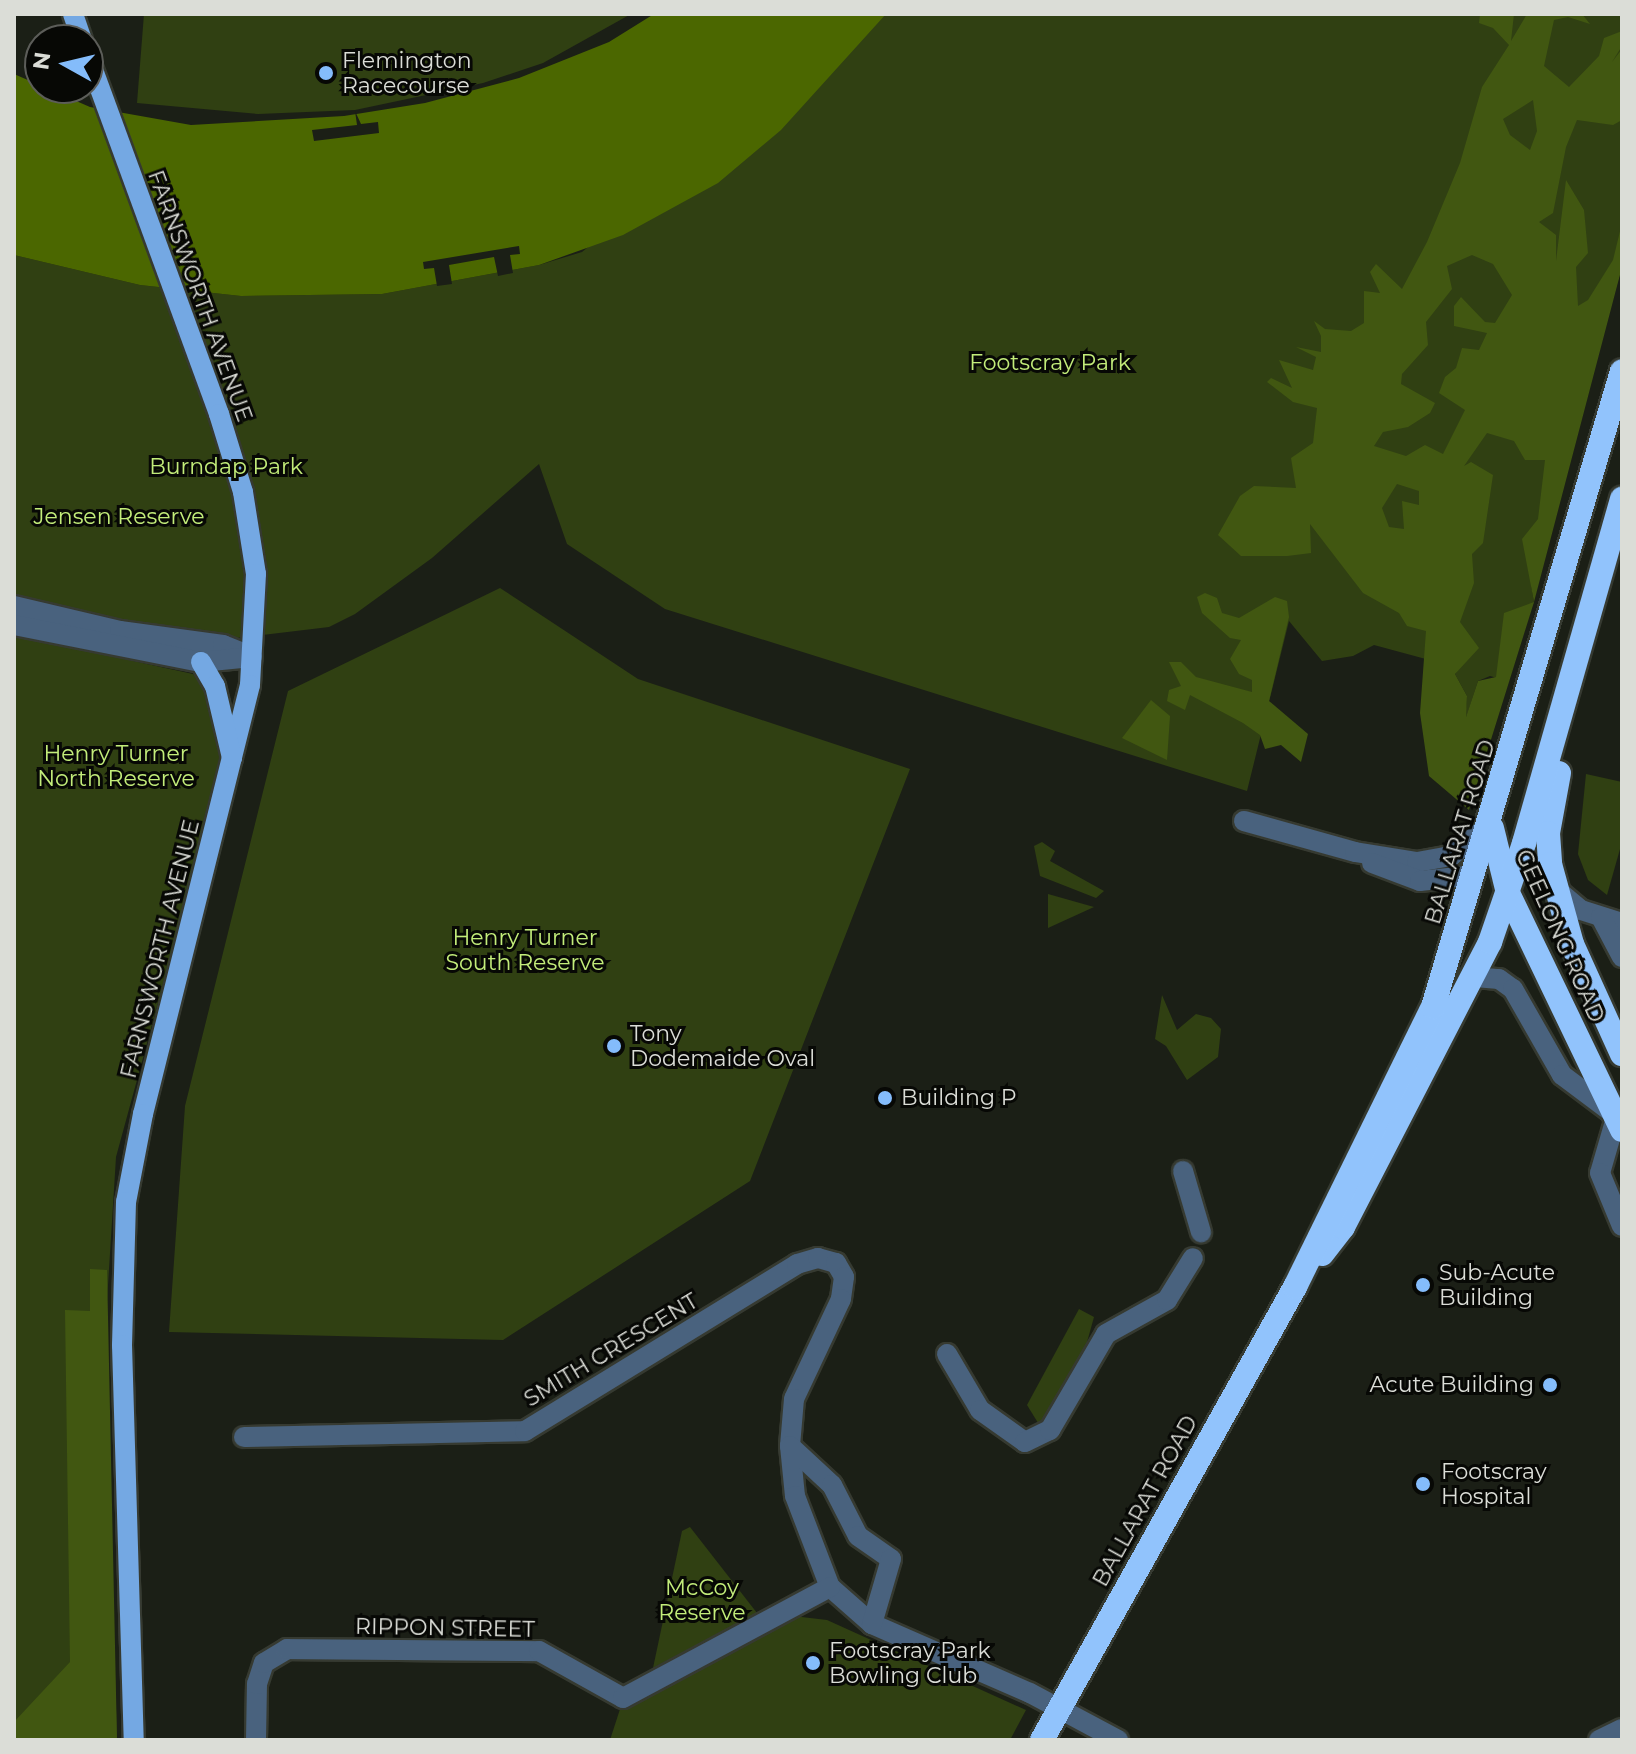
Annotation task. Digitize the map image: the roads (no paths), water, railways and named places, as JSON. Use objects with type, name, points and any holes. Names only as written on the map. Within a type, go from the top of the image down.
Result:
[{"type":"highway","name":"BALLARAT ROAD","points":[[1042,1740],[1295,1287],[1433,1007],[1494,811],[1622,371]]},
{"type":"highway","name":"BALLARAT ROAD","points":[[1295,1287],[1343,1227],[1475,977],[1524,843],[1622,499]]},
{"type":"highway","name":"GEELONG ROAD","points":[[1579,645],[1548,833],[1557,890],[1582,971],[1622,1054]]},
{"type":"highway","name":"GEELONG ROAD","points":[[1494,811],[1491,833],[1497,864],[1508,893],[1618,1121]]},
{"type":"highway","points":[[1474,875],[1497,864],[1524,843]]},
{"type":"main road","name":"FARNSWORTH AVENUE","points":[[104,100],[243,492],[256,574],[252,657],[233,762],[143,1114],[126,1202],[122,1320],[134,1740]]},
{"type":"main road","points":[[201,662],[215,686],[233,762]]},
{"type":"street","points":[[14,606],[120,631],[223,645],[252,657]]},
{"type":"street","points":[[14,625],[201,662],[252,657]]},
{"type":"street","points":[[1244,821],[1355,852],[1407,862],[1442,860],[1475,842],[1494,811]]},
{"type":"street","points":[[1355,852],[1413,880],[1444,882],[1474,875]]},
{"type":"street","points":[[1557,890],[1577,908],[1622,923]]},
{"type":"street","points":[[1601,917],[1622,957]]},
{"type":"street","points":[[1475,977],[1499,979],[1513,989],[1562,1075],[1618,1121],[1600,1173],[1622,1226]]},
{"type":"street","points":[[1183,1171],[1201,1232]]},
{"type":"street","name":"SMITH CRESCENT","points":[[244,1437],[525,1431],[797,1264],[818,1258],[836,1263],[844,1277],[841,1299],[794,1399],[790,1446]]},
{"type":"street","points":[[947,1354],[980,1410],[1025,1442],[1050,1430],[1106,1334],[1167,1300],[1193,1258]]},
{"type":"street","points":[[790,1446],[795,1496],[830,1587],[872,1624],[1060,1708],[1118,1740]]},
{"type":"street","points":[[790,1446],[832,1485],[858,1536],[891,1559],[872,1624]]},
{"type":"street","name":"RIPPON STREET","points":[[256,1740],[257,1684],[264,1663],[287,1649],[539,1651],[623,1698],[830,1587]]},
{"type":"street","points":[[1599,1740],[1622,1729]]},
{"type":"place","name":"Flemington Racecourse","points":[[326,73]]},
{"type":"place","name":"Tony Dodemaide Oval","points":[[614,1046]]},
{"type":"place","name":"Building P","points":[[885,1098]]},
{"type":"place","name":"Sub-Acute Building","points":[[1423,1285]]},
{"type":"place","name":"Acute Building","points":[[1550,1385]]},
{"type":"place","name":"Footscray Hospital","points":[[1423,1484]]},
{"type":"place","name":"Footscray Park Bowling Club","points":[[813,1663]]},
{"type":"park label","name":"Footscray Park","points":[[1050,363]]},
{"type":"park label","name":"Burndap Park","points":[[226,467]]},
{"type":"park label","name":"Jensen Reserve","points":[[119,517]]},
{"type":"park label","name":"Henry Turner North Reserve","points":[[116,766]]},
{"type":"park label","name":"Henry Turner South Reserve","points":[[525,950]]},
{"type":"park label","name":"McCoy Reserve","points":[[702,1600]]}]
